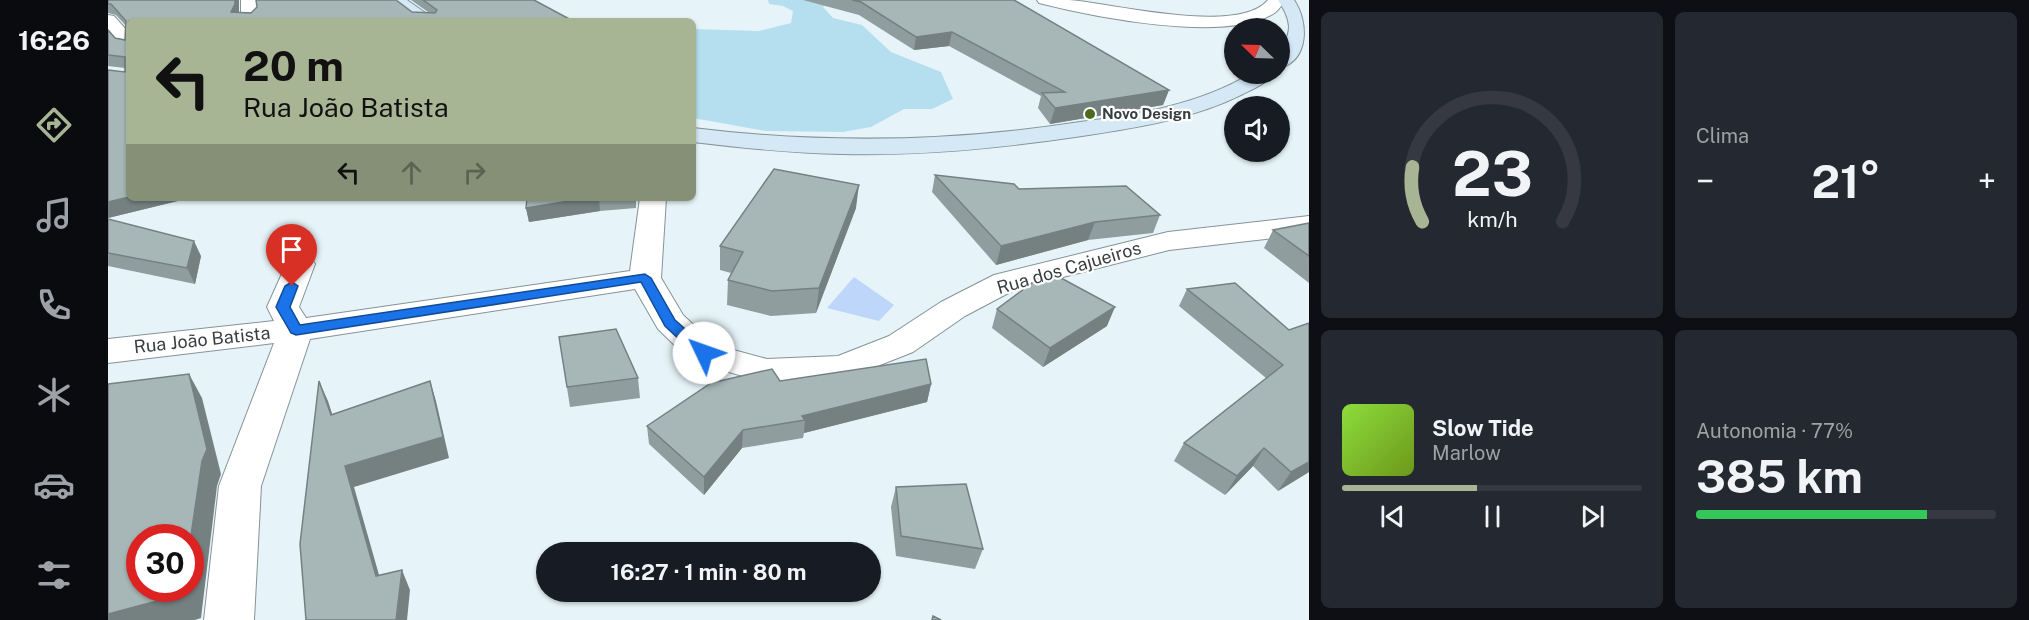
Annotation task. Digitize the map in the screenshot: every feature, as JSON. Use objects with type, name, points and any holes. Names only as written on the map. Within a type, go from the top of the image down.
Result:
[{"type":"main road","points":[[396,0],[423,18]]},
{"type":"main road","points":[[1286,0],[1297,17],[1300,36],[1290,53]]},
{"type":"main road","points":[[696,135],[733,141],[827,146],[937,145],[1045,136],[1134,121],[1221,96],[1244,84]]},
{"type":"street","points":[[248,18],[250,16],[249,0]]},
{"type":"street","points":[[1045,0],[1118,13],[1205,21],[1245,18],[1268,10],[1277,0]]},
{"type":"street","points":[[108,20],[126,41]]},
{"type":"street","points":[[645,278],[653,201]]},
{"type":"street","name":"Rua dos Cajueiros","points":[[645,278],[670,322],[704,353],[767,371],[842,368],[901,344],[953,309],[1005,282],[1168,241],[1309,225]]},
{"type":"street","name":"Rua João Batista","points":[[230,620],[240,486],[296,330],[283,307],[300,264]]},
{"type":"street","name":"Rua João Batista","points":[[108,351],[296,330],[645,278]]},
{"type":"shaded area","points":[[768,0],[833,0],[823,7],[833,18],[862,25],[891,52],[941,72],[953,99],[932,109],[904,109],[871,127],[843,132],[766,131],[696,119],[696,29],[759,31],[791,23],[793,11],[783,6],[769,4]]},
{"type":"shaded area","points":[[854,277],[894,305],[879,321],[827,308]]},
{"type":"building","points":[[108,0],[235,0],[231,12],[251,13],[257,7],[256,0],[396,0],[412,12],[435,13],[437,10],[423,0],[534,0],[567,18],[126,18],[126,21],[111,4],[108,4]]},
{"type":"building","points":[[852,0],[1014,0],[1169,90],[1055,108],[1042,93],[1065,92],[952,32],[916,37],[861,2]]},
{"type":"building","points":[[126,21],[126,198],[108,202],[108,70],[125,72],[125,57],[108,55],[108,30],[115,38],[125,40]]},
{"type":"building","points":[[774,169],[859,185],[819,288],[772,291],[728,280],[743,252],[720,246]]},
{"type":"building","points":[[935,175],[1014,184],[1019,189],[1126,186],[1160,215],[1095,222],[1001,246]]},
{"type":"building","points":[[527,201],[569,201],[526,208]]},
{"type":"building","points":[[108,219],[194,241],[187,268],[108,253]]},
{"type":"building","points":[[1309,223],[1309,256],[1273,230]]},
{"type":"building","points":[[1048,271],[1115,307],[1050,348],[997,309]]},
{"type":"building","points":[[1235,283],[1289,330],[1309,323],[1309,462],[1291,472],[1264,448],[1237,476],[1184,443],[1283,365],[1187,289]]},
{"type":"building","points":[[616,329],[638,378],[567,387],[559,337]]},
{"type":"building","points":[[926,359],[931,384],[802,416],[805,420],[743,430],[704,477],[647,426],[711,383],[772,369],[780,381]]},
{"type":"building","points":[[189,374],[207,449],[202,461],[193,524],[126,524],[126,602],[153,602],[108,614],[108,384]]},
{"type":"building","points":[[319,381],[331,415],[430,381],[443,437],[345,466],[376,576],[402,570],[396,620],[306,620],[300,544]]},
{"type":"building","points":[[966,484],[983,549],[901,536],[896,487]]},
{"type":"place","name":"Novo Design","points":[[1090,114]]},
{"type":"route","points":[[292,286],[283,307],[296,330],[645,278],[670,322],[704,353]]}]
